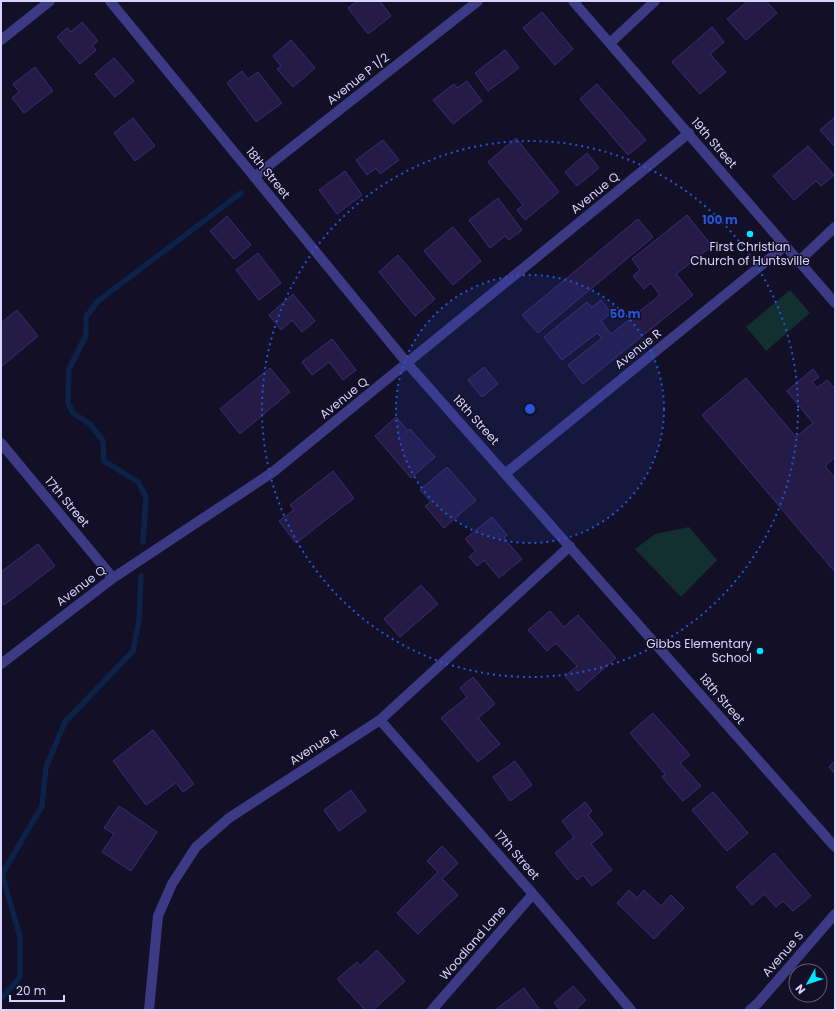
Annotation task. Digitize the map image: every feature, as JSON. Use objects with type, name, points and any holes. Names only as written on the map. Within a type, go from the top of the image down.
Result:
[{"type":"street","points":[[1,40],[50,1]]},
{"type":"street","name":"18th Street","points":[[110,1],[407,363],[506,473],[835,847]]},
{"type":"street","name":"Avenue P 1/2","points":[[254,176],[478,1]]},
{"type":"street","name":"19th Street","points":[[573,1],[835,302]]},
{"type":"street","points":[[610,43],[655,1]]},
{"type":"street","name":"Avenue Q","points":[[1,664],[113,578],[273,472],[688,133]]},
{"type":"street","points":[[799,262],[835,227]]},
{"type":"street","name":"Avenue R","points":[[506,473],[785,246]]},
{"type":"street","name":"17th Street","points":[[1,443],[113,578]]},
{"type":"street","name":"Avenue R","points":[[149,1010],[158,916],[172,884],[196,847],[229,818],[380,720],[570,546]]},
{"type":"street","name":"17th Street","points":[[380,720],[533,894],[631,1010]]},
{"type":"street","name":"Woodland Lane","points":[[432,1010],[533,894]]},
{"type":"street","name":"Avenue S","points":[[750,1010],[758,1003],[835,914]]},
{"type":"green space","points":[[790,290],[810,313],[766,351],[746,327]]},
{"type":"green space","points":[[689,527],[717,560],[681,597],[635,549],[655,534]]},
{"type":"building","points":[[357,1],[380,1],[391,16],[368,34],[348,8]]},
{"type":"building","points":[[748,1],[766,1],[777,13],[746,40],[727,19]]},
{"type":"building","points":[[542,12],[573,49],[555,65],[523,28]]},
{"type":"building","points":[[82,22],[98,41],[92,46],[96,50],[80,64],[57,37],[67,28],[71,32]]},
{"type":"building","points":[[712,27],[724,42],[710,54],[726,72],[700,94],[672,62]]},
{"type":"building","points":[[291,40],[315,68],[293,87],[277,69],[281,66],[273,56]]},
{"type":"building","points":[[505,50],[519,68],[488,91],[475,73]]},
{"type":"building","points":[[114,58],[134,81],[115,97],[95,74]]},
{"type":"building","points":[[35,67],[53,91],[24,113],[12,98],[19,92],[13,84]]},
{"type":"building","points":[[242,71],[248,79],[258,72],[282,103],[256,122],[227,83]]},
{"type":"building","points":[[467,81],[482,101],[453,124],[433,100],[454,84],[457,88]]},
{"type":"building","points":[[597,84],[646,140],[628,155],[580,99]]},
{"type":"building","points":[[835,117],[835,147],[820,130]]},
{"type":"building","points":[[133,118],[155,146],[135,161],[114,133]]},
{"type":"building","points":[[516,138],[559,192],[525,220],[517,210],[523,205],[488,162]]},
{"type":"building","points":[[383,140],[399,160],[380,174],[376,168],[367,175],[356,160]]},
{"type":"building","points":[[808,146],[834,175],[821,186],[816,181],[794,200],[773,176]]},
{"type":"building","points":[[587,153],[599,168],[577,186],[565,172]]},
{"type":"building","points":[[345,171],[362,195],[337,214],[319,190]]},
{"type":"building","points":[[498,198],[522,230],[509,240],[505,236],[490,248],[469,220]]},
{"type":"building","points":[[687,215],[712,246],[676,274],[693,295],[583,384],[568,365],[602,338],[597,333],[562,360],[544,337],[587,302],[592,307],[601,300],[611,313],[601,321],[611,334],[660,295],[651,283],[644,289],[633,276],[640,270],[632,259]]},
{"type":"building","points":[[227,216],[251,245],[234,259],[210,231]]},
{"type":"building","points":[[638,219],[653,237],[538,333],[522,315]]},
{"type":"building","points":[[453,227],[481,261],[453,285],[424,251]]},
{"type":"building","points":[[258,253],[281,283],[259,300],[236,270]]},
{"type":"building","points":[[398,255],[435,299],[415,316],[379,272]]},
{"type":"building","points":[[293,294],[315,321],[302,332],[292,320],[281,330],[269,315]]},
{"type":"building","points":[[17,310],[38,336],[1,367],[1,323]]},
{"type":"building","points":[[332,339],[356,370],[343,380],[329,362],[312,375],[302,362]]},
{"type":"building","points":[[484,367],[498,384],[482,397],[468,380]]},
{"type":"building","points":[[270,368],[290,392],[240,434],[220,409]]},
{"type":"building","points":[[813,369],[819,377],[812,382],[817,388],[827,380],[835,389],[835,457],[825,466],[835,478],[835,572],[702,415],[746,378],[796,437],[813,423],[787,391]]},
{"type":"building","points":[[396,417],[408,431],[410,429],[435,457],[411,478],[375,436]]},
{"type":"building","points":[[447,467],[476,500],[444,528],[425,506],[431,502],[420,490]]},
{"type":"building","points":[[333,471],[354,498],[296,543],[279,521],[294,510],[290,505]]},
{"type":"building","points":[[492,517],[507,535],[504,538],[522,559],[499,578],[484,560],[477,566],[469,557],[476,551],[465,539]]},
{"type":"building","points":[[38,544],[55,566],[4,605],[1,601],[1,572]]},
{"type":"building","points":[[421,585],[438,604],[400,637],[384,619]]},
{"type":"building","points":[[550,611],[564,627],[578,615],[616,658],[578,691],[565,676],[577,666],[556,643],[547,651],[528,630]]},
{"type":"building","points":[[473,677],[495,704],[478,718],[500,744],[478,762],[441,718],[467,697],[460,688]]},
{"type":"building","points":[[653,713],[690,755],[680,763],[701,786],[683,801],[662,777],[665,774],[630,733]]},
{"type":"building","points":[[153,730],[194,784],[183,792],[176,783],[146,805],[113,761]]},
{"type":"building","points":[[515,761],[532,785],[510,801],[493,777]]},
{"type":"building","points":[[835,761],[835,774],[829,767]]},
{"type":"building","points":[[351,790],[366,811],[339,831],[324,810]]},
{"type":"building","points":[[713,792],[748,833],[727,851],[692,810]]},
{"type":"building","points":[[585,802],[592,811],[588,815],[603,834],[591,844],[612,870],[592,886],[583,875],[577,880],[555,853],[574,837],[562,821]]},
{"type":"building","points":[[119,806],[157,832],[131,871],[102,852],[114,834],[104,828]]},
{"type":"building","points":[[442,846],[458,863],[442,879],[458,895],[418,934],[397,913],[438,872],[427,861]]},
{"type":"building","points":[[774,853],[811,896],[793,911],[783,901],[776,907],[764,894],[752,905],[736,887]]},
{"type":"building","points":[[629,890],[637,898],[644,890],[661,906],[671,895],[684,908],[654,939],[617,903]]},
{"type":"building","points":[[377,950],[405,981],[373,1010],[365,1010],[337,979],[357,962],[360,966]]},
{"type":"building","points":[[573,986],[586,1000],[575,1010],[560,1010],[554,1003]]},
{"type":"building","points":[[524,988],[540,1010],[495,1010]]},
{"type":"waterway","points":[[143,542],[146,497],[138,482],[104,461],[103,441],[90,424],[73,413],[68,403],[69,369],[86,335],[86,317],[98,301],[241,193]]},
{"type":"waterway","points":[[1,999],[20,977],[20,937],[2,874],[42,806],[46,767],[65,722],[133,651],[139,620],[141,576]]},
{"type":"place","name":"First Christian Church of Huntsville","points":[[750,234]]},
{"type":"place","name":"Gibbs Elementary School","points":[[760,651]]}]
